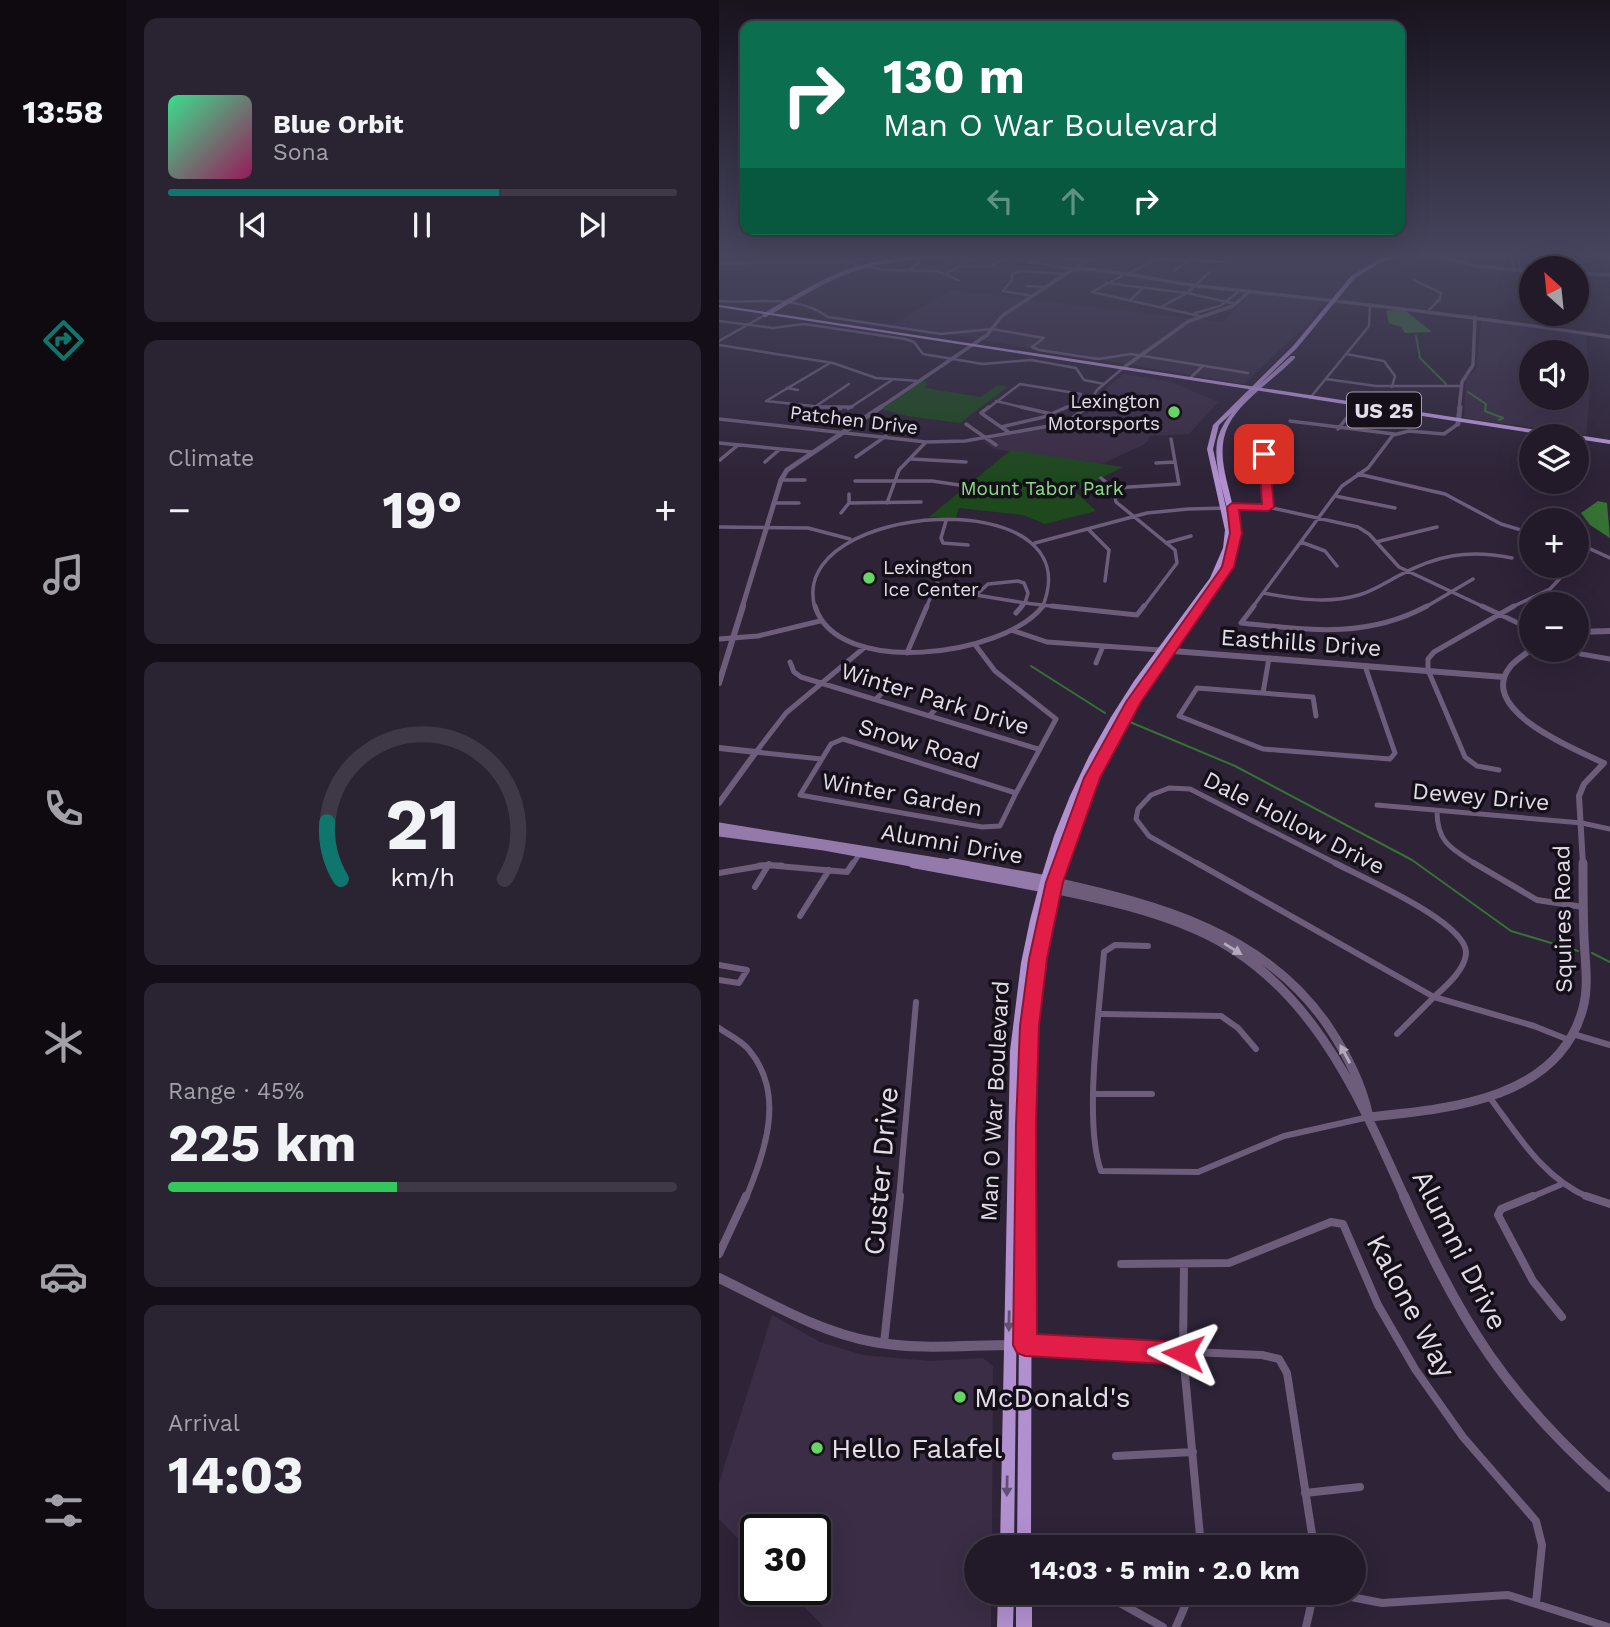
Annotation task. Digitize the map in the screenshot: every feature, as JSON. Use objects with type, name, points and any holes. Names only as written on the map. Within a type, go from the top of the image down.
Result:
[{"type":"highway","name":"US 25","points":[[864,330],[972,344]]},
{"type":"highway","name":"US 25","points":[[898,330],[1122,369],[1519,430]]},
{"type":"highway","name":"US 25","points":[[1122,369],[1190,378],[1345,407],[1519,432]]},
{"type":"highway","points":[[1589,440],[1610,443]]},
{"type":"main road","name":"Man O War Boulevard","points":[[1024,1535],[1028,1048],[1048,884],[1102,757],[1142,689],[1228,567],[1236,533],[1212,458],[1212,433],[1220,418],[1290,361],[1313,330]]},
{"type":"main road","name":"Man O War Boulevard","points":[[1007,1535],[1015,1051],[1024,970],[1063,822],[1092,757],[1121,707],[1222,562],[1228,530],[1228,507]]},
{"type":"main road","name":"Alumni Drive","points":[[719,826],[1048,884]]},
{"type":"main road","name":"Alumni Drive","points":[[719,833],[862,851]]},
{"type":"main road","points":[[1005,1627],[1006,1605]]},
{"type":"main road","points":[[1024,1605],[1024,1627]]},
{"type":"street","points":[[719,343],[739,330]]},
{"type":"street","points":[[855,330],[910,340],[921,354],[986,365],[1038,361],[1077,368],[1084,380],[1104,384]]},
{"type":"street","points":[[905,330],[941,334],[983,330]]},
{"type":"street","points":[[719,683],[781,480],[790,467],[991,330]]},
{"type":"street","points":[[997,330],[1044,338],[1032,347],[1039,350],[1098,359],[1121,354],[1247,373]]},
{"type":"street","points":[[1001,427],[1052,414],[1078,402],[1090,404],[1104,384],[1178,330]]},
{"type":"street","points":[[1310,398],[1366,330]]},
{"type":"street","points":[[1290,421],[1338,429],[1444,434],[1458,423],[1463,379],[1473,366],[1474,330]]},
{"type":"street","points":[[1562,330],[1610,337]]},
{"type":"street","points":[[719,343],[830,363],[864,375],[919,381]]},
{"type":"street","points":[[1346,354],[1384,361],[1395,376],[1392,387]]},
{"type":"street","points":[[830,363],[766,401],[813,408],[851,408],[892,380]]},
{"type":"street","points":[[1190,378],[1203,366]]},
{"type":"street","points":[[816,371],[824,376]]},
{"type":"street","points":[[1326,379],[1392,387],[1462,386]]},
{"type":"street","points":[[1011,433],[981,414],[1020,383],[1080,393],[1078,402]]},
{"type":"street","points":[[813,408],[849,384]]},
{"type":"street","points":[[787,388],[798,390]]},
{"type":"street","points":[[996,401],[1052,414]]},
{"type":"street","name":"Patchen Drive","points":[[719,419],[926,442],[987,438],[1061,423],[1080,414],[1090,404]]},
{"type":"street","points":[[1345,407],[1352,411]]},
{"type":"street","points":[[1338,429],[1352,411],[1361,409]]},
{"type":"street","points":[[966,424],[996,445]]},
{"type":"street","points":[[1396,433],[1368,468],[1345,482],[1241,623],[1339,630],[1392,622],[1473,579]]},
{"type":"street","points":[[849,457],[857,458],[886,436]]},
{"type":"street","points":[[1113,488],[1179,484],[1171,439]]},
{"type":"street","points":[[887,503],[900,469],[926,442]]},
{"type":"street","points":[[719,443],[812,452]]},
{"type":"street","points":[[720,460],[738,445]]},
{"type":"street","points":[[765,462],[780,449]]},
{"type":"street","points":[[1264,454],[1268,473],[1268,507]]},
{"type":"street","points":[[911,459],[967,463]]},
{"type":"street","points":[[1156,463],[1175,462]]},
{"type":"street","points":[[1268,473],[1292,473]]},
{"type":"street","points":[[1358,474],[1445,494],[1501,524],[1519,529]]},
{"type":"street","points":[[1016,613],[1025,603],[1028,593],[1024,583],[1018,580],[988,585],[975,593],[981,598],[1025,603],[1044,606],[1137,615],[1177,563],[1177,555],[1116,502],[1113,488],[1101,478]]},
{"type":"street","points":[[781,480],[807,479]]},
{"type":"street","points":[[854,481],[933,481],[966,486]]},
{"type":"street","points":[[841,513],[849,503],[849,494]]},
{"type":"street","points":[[1335,496],[1395,509]]},
{"type":"street","points":[[774,503],[799,503]]},
{"type":"street","points":[[849,503],[924,503]]},
{"type":"street","points":[[1035,543],[1164,510],[1268,507],[1319,516],[1358,527],[1376,542],[1392,562],[1407,571],[1519,623]]},
{"type":"street","points":[[946,521],[942,541],[968,545]]},
{"type":"street","points":[[946,521],[1002,526],[1035,543],[1042,553],[1051,582],[1044,606],[1014,631],[976,646],[941,652],[907,653],[865,647],[836,635],[820,621],[813,601],[814,573],[826,555],[850,539],[893,525],[946,521]]},
{"type":"street","points":[[719,527],[769,525],[816,529],[850,539]]},
{"type":"street","points":[[1376,542],[1437,527]]},
{"type":"street","points":[[1088,529],[1109,550],[1105,581]]},
{"type":"street","points":[[1166,543],[1191,536]]},
{"type":"street","points":[[1301,542],[1325,551],[1337,566]]},
{"type":"street","points":[[1589,548],[1610,558]]},
{"type":"street","points":[[1263,593],[1315,599],[1346,598],[1365,593],[1407,571],[1458,551],[1512,558]]},
{"type":"street","points":[[907,653],[942,571]]},
{"type":"street","points":[[1499,770],[1477,766],[1465,757],[1428,670],[1428,659],[1434,652],[1499,613],[1550,589],[1561,578]]},
{"type":"street","points":[[719,639],[758,636],[820,621]]},
{"type":"street","name":"Easthills Drive","points":[[1014,631],[1047,642],[1504,677]]},
{"type":"street","points":[[1589,632],[1610,631]]},
{"type":"street","name":"Winter Garden","points":[[756,752],[821,760],[800,794],[989,828],[1002,824],[1015,793],[1055,718],[995,671],[976,646]]},
{"type":"street","points":[[1096,663],[1103,646]]},
{"type":"street","points":[[719,803],[781,717],[865,647]]},
{"type":"street","points":[[1589,655],[1610,659]]},
{"type":"street","points":[[1263,693],[1269,658]]},
{"type":"street","points":[[1504,677],[1512,663],[1519,658]]},
{"type":"street","name":"Winter Park Drive","points":[[790,662],[797,675],[1038,749]]},
{"type":"street","points":[[1316,716],[1313,697],[1197,688],[1179,716],[1263,749],[1390,759],[1395,753],[1365,666]]},
{"type":"street","name":"Squires Road","points":[[1369,1117],[1451,1107],[1490,1098],[1540,1071],[1571,1037],[1583,1009],[1586,986],[1581,789],[1607,764],[1547,737],[1525,722],[1507,699],[1504,677]]},
{"type":"street","points":[[875,699],[888,687]]},
{"type":"street","points":[[929,716],[946,698]]},
{"type":"street","name":"Snow Road","points":[[821,760],[833,742],[846,739],[1015,793]]},
{"type":"street","points":[[719,748],[756,752]]},
{"type":"street","name":"Dale Hollow Drive","points":[[1434,997],[1462,969],[1466,957],[1460,936],[1446,922],[1199,791],[1181,787],[1165,789],[1152,793],[1142,803],[1136,819],[1149,836],[1434,997],[1468,1010],[1535,1024],[1571,1037],[1610,1045]]},
{"type":"street","name":"Dewey Drive","points":[[1377,805],[1582,823],[1610,829]]},
{"type":"street","points":[[1437,811],[1437,828],[1442,838],[1496,878],[1537,900],[1583,907]]},
{"type":"street","points":[[719,873],[737,867],[769,864],[847,872],[862,851]]},
{"type":"street","points":[[755,887],[769,864]]},
{"type":"street","points":[[800,916],[829,870]]},
{"type":"street","name":"Alumni Drive","points":[[1048,884],[1131,905],[1202,931],[1255,964],[1297,1003],[1315,1025],[1351,1094],[1369,1117],[1465,1321],[1520,1397],[1567,1447],[1610,1487]]},
{"type":"street","points":[[1148,946],[1115,945],[1106,949],[1095,1094],[1094,1160],[1101,1171],[1108,1174],[1198,1172],[1284,1136],[1369,1117]]},
{"type":"street","points":[[719,965],[747,970],[739,983],[719,980]]},
{"type":"street","points":[[1397,1034],[1434,997]]},
{"type":"street","name":"Custer Drive","points":[[884,1343],[890,1309],[916,1002]]},
{"type":"street","points":[[1102,1014],[1221,1016],[1239,1028],[1256,1049]]},
{"type":"street","points":[[719,1039],[723,1030],[742,1041],[757,1056],[768,1079],[771,1097],[759,1164],[719,1254]]},
{"type":"street","points":[[1095,1094],[1152,1094]]},
{"type":"street","points":[[1490,1098],[1560,1185],[1587,1198],[1610,1204]]},
{"type":"street","points":[[1560,1185],[1501,1209],[1498,1215],[1533,1281],[1562,1317]]},
{"type":"street","name":"Kalone Way","points":[[1121,1264],[1229,1263],[1331,1222],[1343,1224],[1378,1304],[1415,1369],[1463,1437],[1536,1521],[1541,1545],[1536,1602]]},
{"type":"street","points":[[1184,1265],[1183,1353],[1200,1535]]},
{"type":"street","points":[[719,1278],[831,1330],[884,1343],[940,1347],[1025,1345],[1271,1355],[1283,1362],[1311,1535]]},
{"type":"street","points":[[1116,1457],[1193,1452]]},
{"type":"street","points":[[1305,1493],[1360,1486]]},
{"type":"street","points":[[1366,1600],[1382,1603],[1498,1595],[1536,1602],[1609,1627],[1610,1617]]},
{"type":"street","points":[[1123,1605],[1163,1627]]},
{"type":"street","points":[[1176,1627],[1185,1605]]},
{"type":"street","points":[[1306,1627],[1311,1605]]},
{"type":"shaded area","points":[[921,330],[1300,331],[1244,384]]},
{"type":"shaded area","points":[[1403,330],[1432,332],[1405,333]]},
{"type":"shaded area","points":[[1480,330],[1550,330],[1586,335],[1586,340],[1519,340],[1519,410],[1588,410],[1587,424],[1519,426],[1464,418],[1466,379],[1476,369]]},
{"type":"shaded area","points":[[1124,374],[1171,382],[1218,402],[1189,434],[1151,436],[1145,444],[1102,464],[994,449],[983,441],[1072,421],[1087,414],[1095,406],[1101,393]]},
{"type":"shaded area","points":[[1598,501],[1607,503],[1610,538],[1589,524],[1588,508]]},
{"type":"shaded area","points":[[772,1315],[820,1342],[863,1355],[930,1361],[983,1358],[993,1366],[992,1535],[964,1535],[964,1605],[991,1605],[991,1627],[824,1627],[803,1605],[831,1605],[831,1514],[740,1514],[740,1541],[719,1519],[719,1483]]},
{"type":"green space","points":[[921,381],[927,382],[925,388],[981,397],[998,385],[1007,387],[960,423],[907,416],[882,409]]},
{"type":"green space","name":"Mount Tabor Park","points":[[1011,450],[1123,467],[1075,491],[1096,511],[1045,524],[1023,515],[959,508],[956,517],[929,517]]},
{"type":"waterway","points":[[1416,336],[1420,358],[1446,384]]},
{"type":"waterway","points":[[1468,392],[1486,404],[1485,411],[1503,418],[1499,420]]},
{"type":"waterway","points":[[1031,666],[1105,713]]},
{"type":"waterway","points":[[1130,722],[1235,766],[1412,860],[1511,931],[1578,951]]},
{"type":"waterway","points":[[1592,953],[1610,962]]},
{"type":"place","name":"Lexington Motorsports","points":[[1174,412]]},
{"type":"place","name":"Lexington Ice Center","points":[[869,578]]},
{"type":"place","name":"McDonald's","points":[[960,1397]]},
{"type":"place","name":"Hello Falafel","points":[[817,1448]]},
{"type":"route","points":[[1183,1353],[1025,1345],[1026,1125],[1030,1026],[1038,959],[1055,882],[1092,778],[1133,702],[1213,592],[1228,567],[1236,533],[1232,507],[1268,507],[1267,458],[1264,454]]}]
